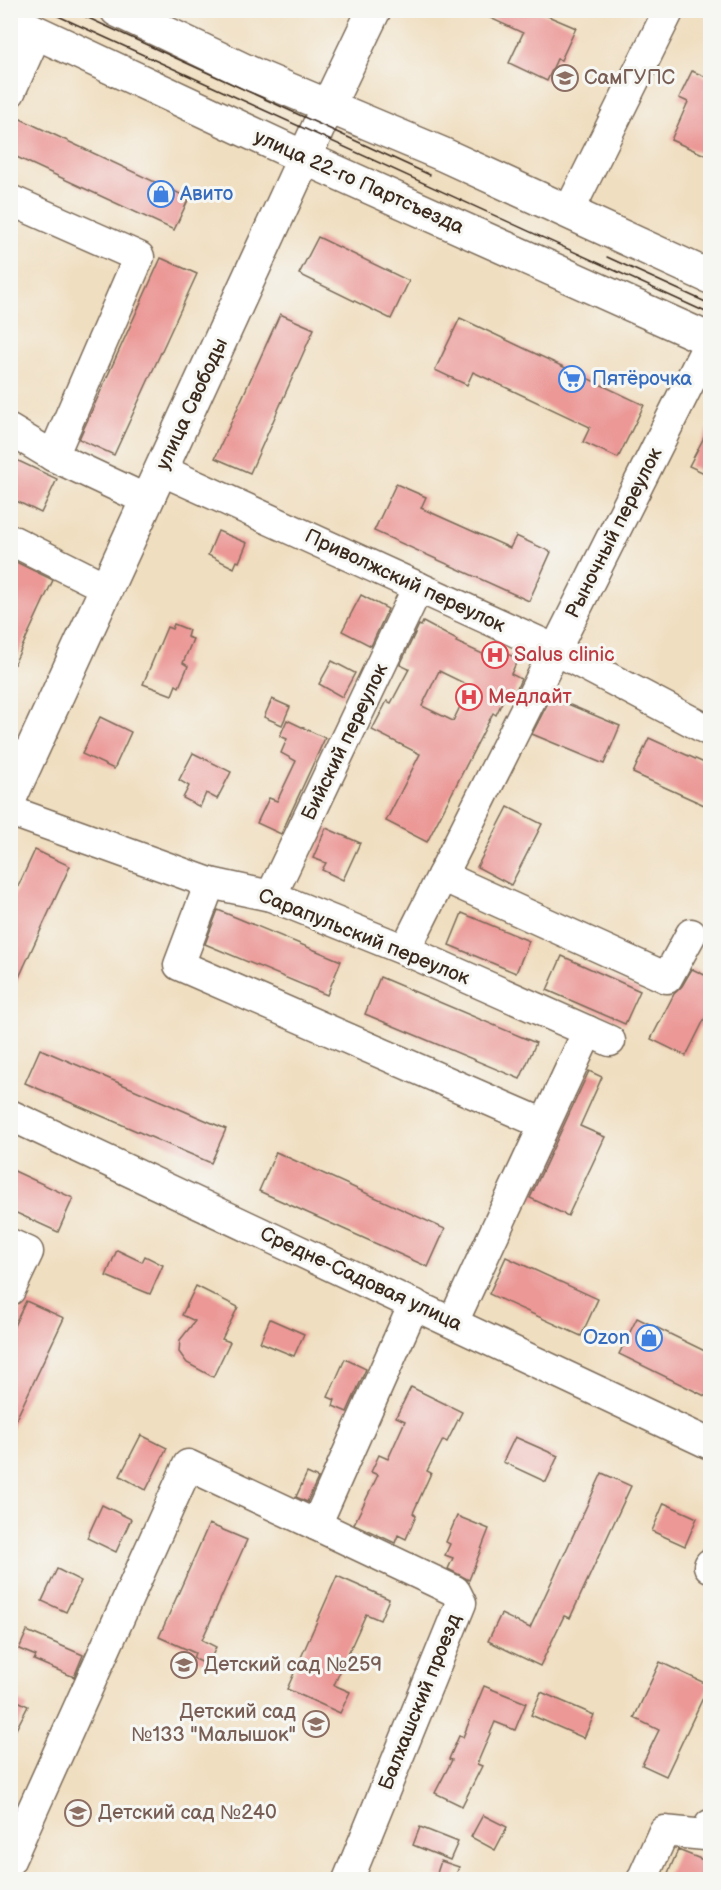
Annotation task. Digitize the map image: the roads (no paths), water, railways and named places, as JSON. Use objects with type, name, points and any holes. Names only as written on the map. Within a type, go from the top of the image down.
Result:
[{"type":"main road","points":[[117,10],[254,75],[442,154],[711,277]]},
{"type":"main road","name":"улица Свободы","points":[[10,798],[374,10]]},
{"type":"main road","name":"улица 22-го Партсъезда","points":[[24,26],[305,158],[711,341]]},
{"type":"street","points":[[569,212],[669,10]]},
{"type":"street","points":[[10,92],[24,26]]},
{"type":"street","points":[[10,200],[139,257],[53,456]]},
{"type":"street","name":"Рыночный переулок","points":[[405,951],[711,341]]},
{"type":"street","points":[[10,430],[53,456],[147,500]]},
{"type":"street","name":"Приволжский переулок","points":[[161,470],[556,650],[711,731]]},
{"type":"street","points":[[10,546],[13,541],[107,588]]},
{"type":"street","name":"Бийский переулок","points":[[271,896],[418,587]]},
{"type":"street","name":"Сарапульский переулок","points":[[10,811],[210,883],[271,896],[405,951],[599,1036],[544,1124]]},
{"type":"street","points":[[442,876],[667,978],[691,933]]},
{"type":"street","points":[[210,883],[179,965],[544,1124],[453,1323]]},
{"type":"street","name":"Средне-Садовая улица","points":[[10,1115],[711,1444]]},
{"type":"street","points":[[10,1244],[28,1252],[10,1290]]},
{"type":"street","points":[[316,1525],[414,1305]]},
{"type":"street","name":"Балхашский проезд","points":[[10,1860],[188,1465],[455,1591],[461,1603],[348,1880]]},
{"type":"street","points":[[642,1880],[664,1831],[705,1835],[711,1825]]},
{"type":"tram line","points":[[45,10],[710,314]]},
{"type":"tram line","points":[[71,10],[430,175]]},
{"type":"tram line","points":[[607,257],[710,304]]},
{"type":"place","name":"СамГУПС","points":[[565,78]]},
{"type":"place","name":"Авито","points":[[161,194]]},
{"type":"place","name":"Пятёрочка","points":[[572,379]]},
{"type":"place","name":"Salus clinic","points":[[495,655]]},
{"type":"place","name":"Медлайт","points":[[469,697]]},
{"type":"place","name":"Ozon","points":[[649,1338]]},
{"type":"place","name":"Детский сад №259","points":[[184,1665]]},
{"type":"place","name":"Детский сад №133 \"Малышок\"","points":[[316,1724]]},
{"type":"place","name":"Детский сад №240","points":[[78,1813]]}]
